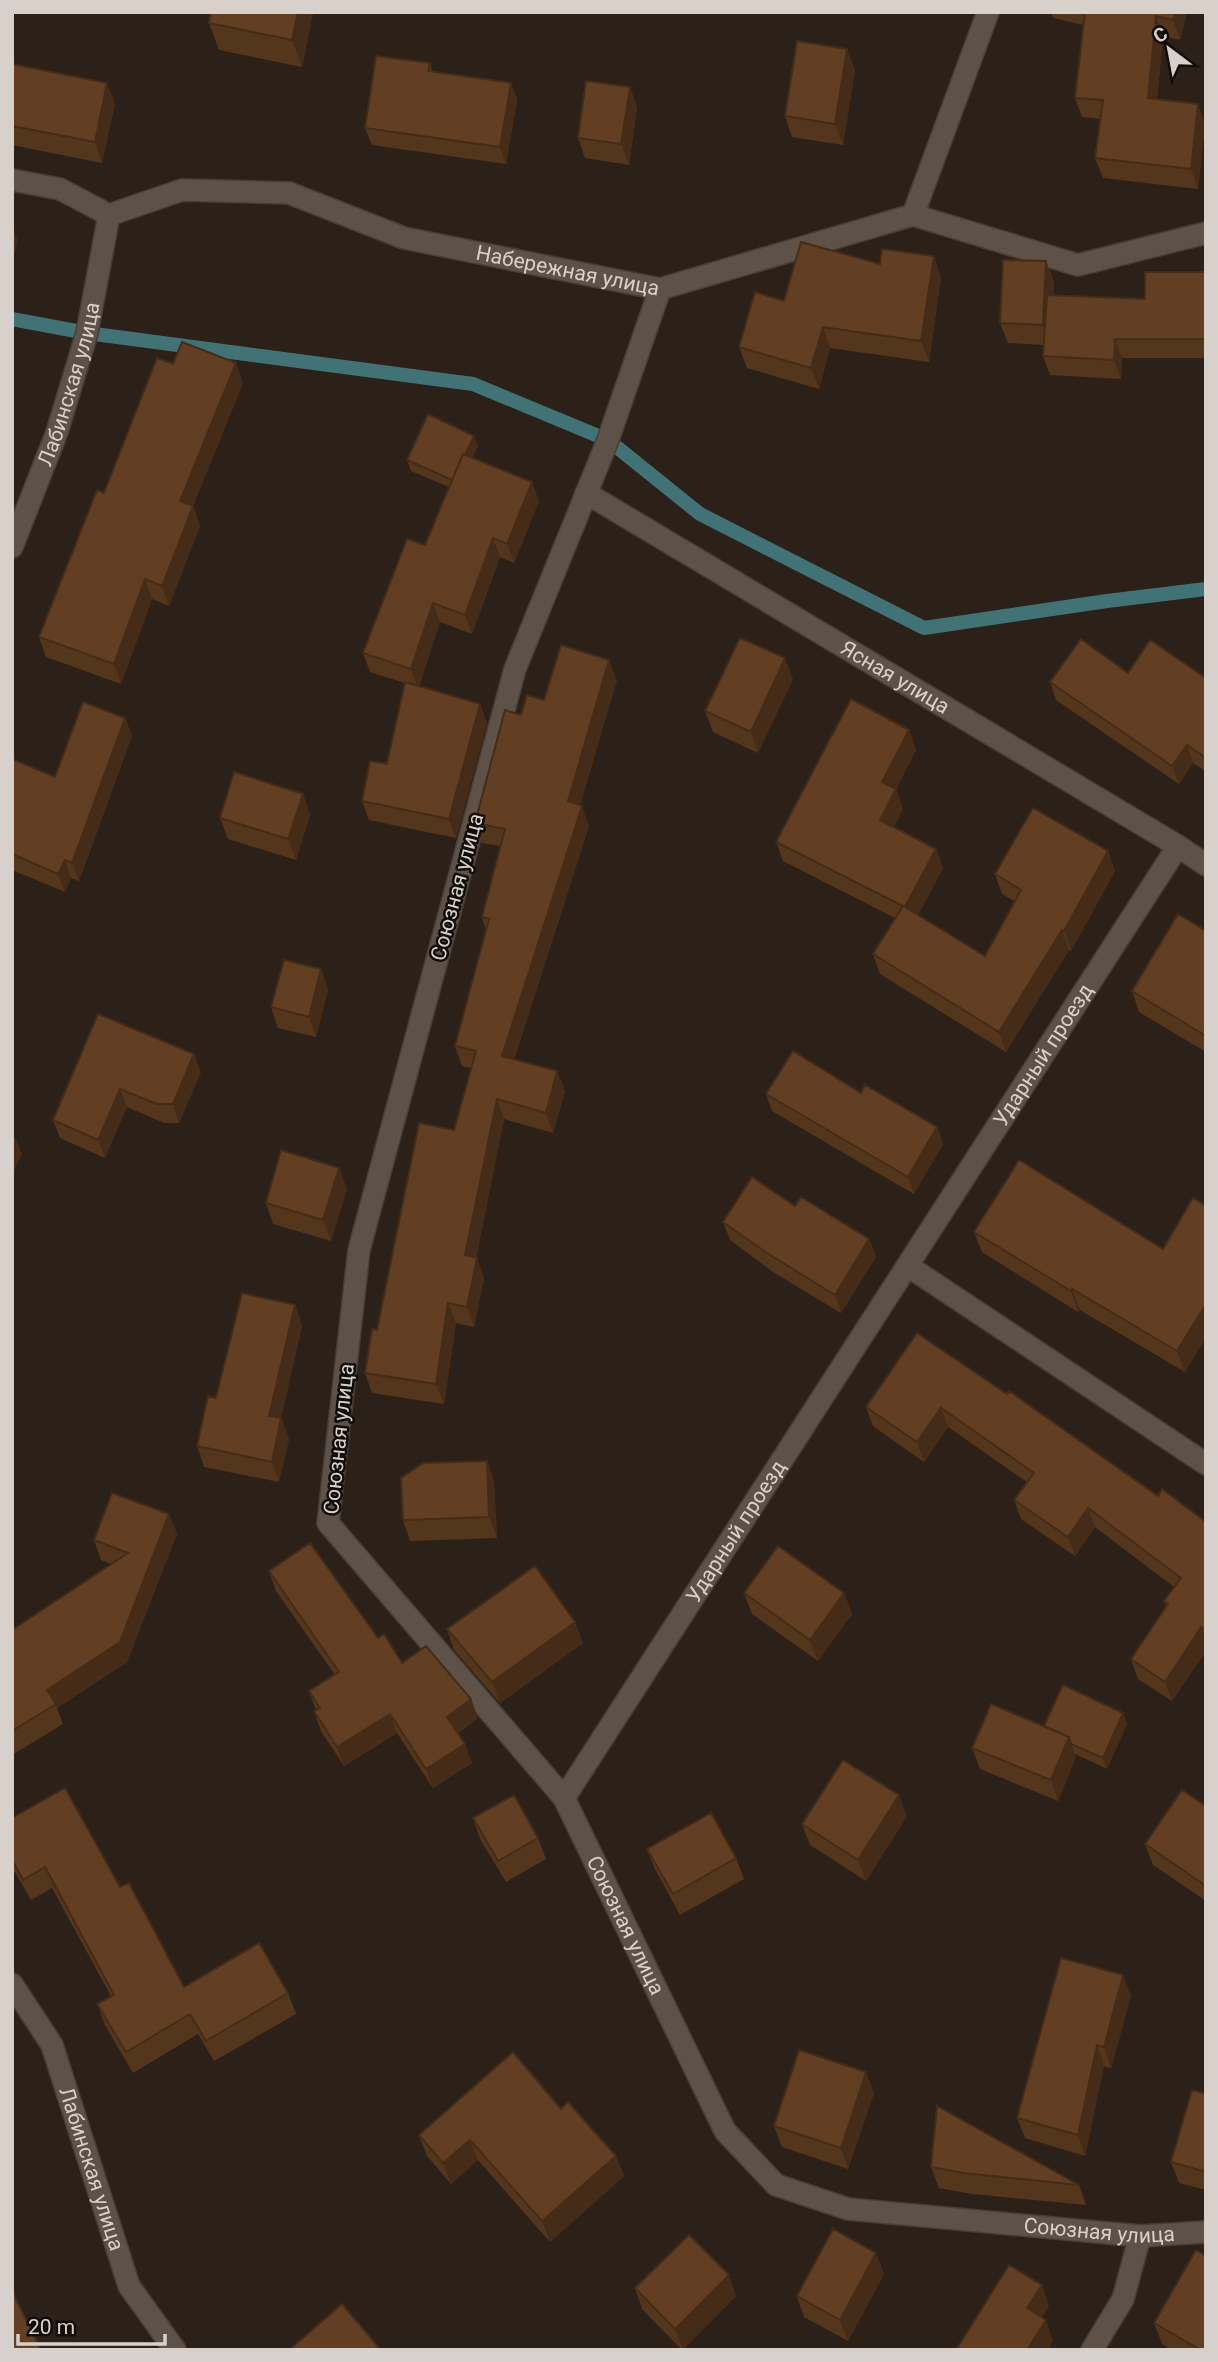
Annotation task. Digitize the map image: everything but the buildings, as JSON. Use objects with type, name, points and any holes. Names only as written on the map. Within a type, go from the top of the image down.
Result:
[{"type":"street","points":[[988,12],[913,215],[1078,265],[1206,233]]},
{"type":"street","points":[[12,180],[60,189],[109,215]]},
{"type":"street","name":"Набережная улица","points":[[109,215],[182,190],[289,193],[404,238],[660,289],[913,215]]},
{"type":"street","name":"Лабинская улица","points":[[12,547],[57,432],[87,333],[109,215]]},
{"type":"street","name":"Союзная улица","points":[[660,289],[608,440],[515,669],[359,1250],[328,1523],[564,1798],[725,2131],[776,2185],[848,2209],[1140,2236],[1206,2232]]},
{"type":"street","name":"Ясная улица","points":[[586,493],[1206,865]]},
{"type":"street","name":"Ударный проезд","points":[[564,1798],[1178,846]]},
{"type":"street","points":[[908,1266],[1206,1464]]},
{"type":"street","name":"Лабинская улица","points":[[12,1984],[52,2045],[129,2286],[175,2350]]},
{"type":"street","points":[[1092,2350],[1124,2299],[1140,2236]]},
{"type":"waterway","points":[[12,319],[87,333],[473,384],[608,440],[700,514],[924,628],[1206,589]]}]
